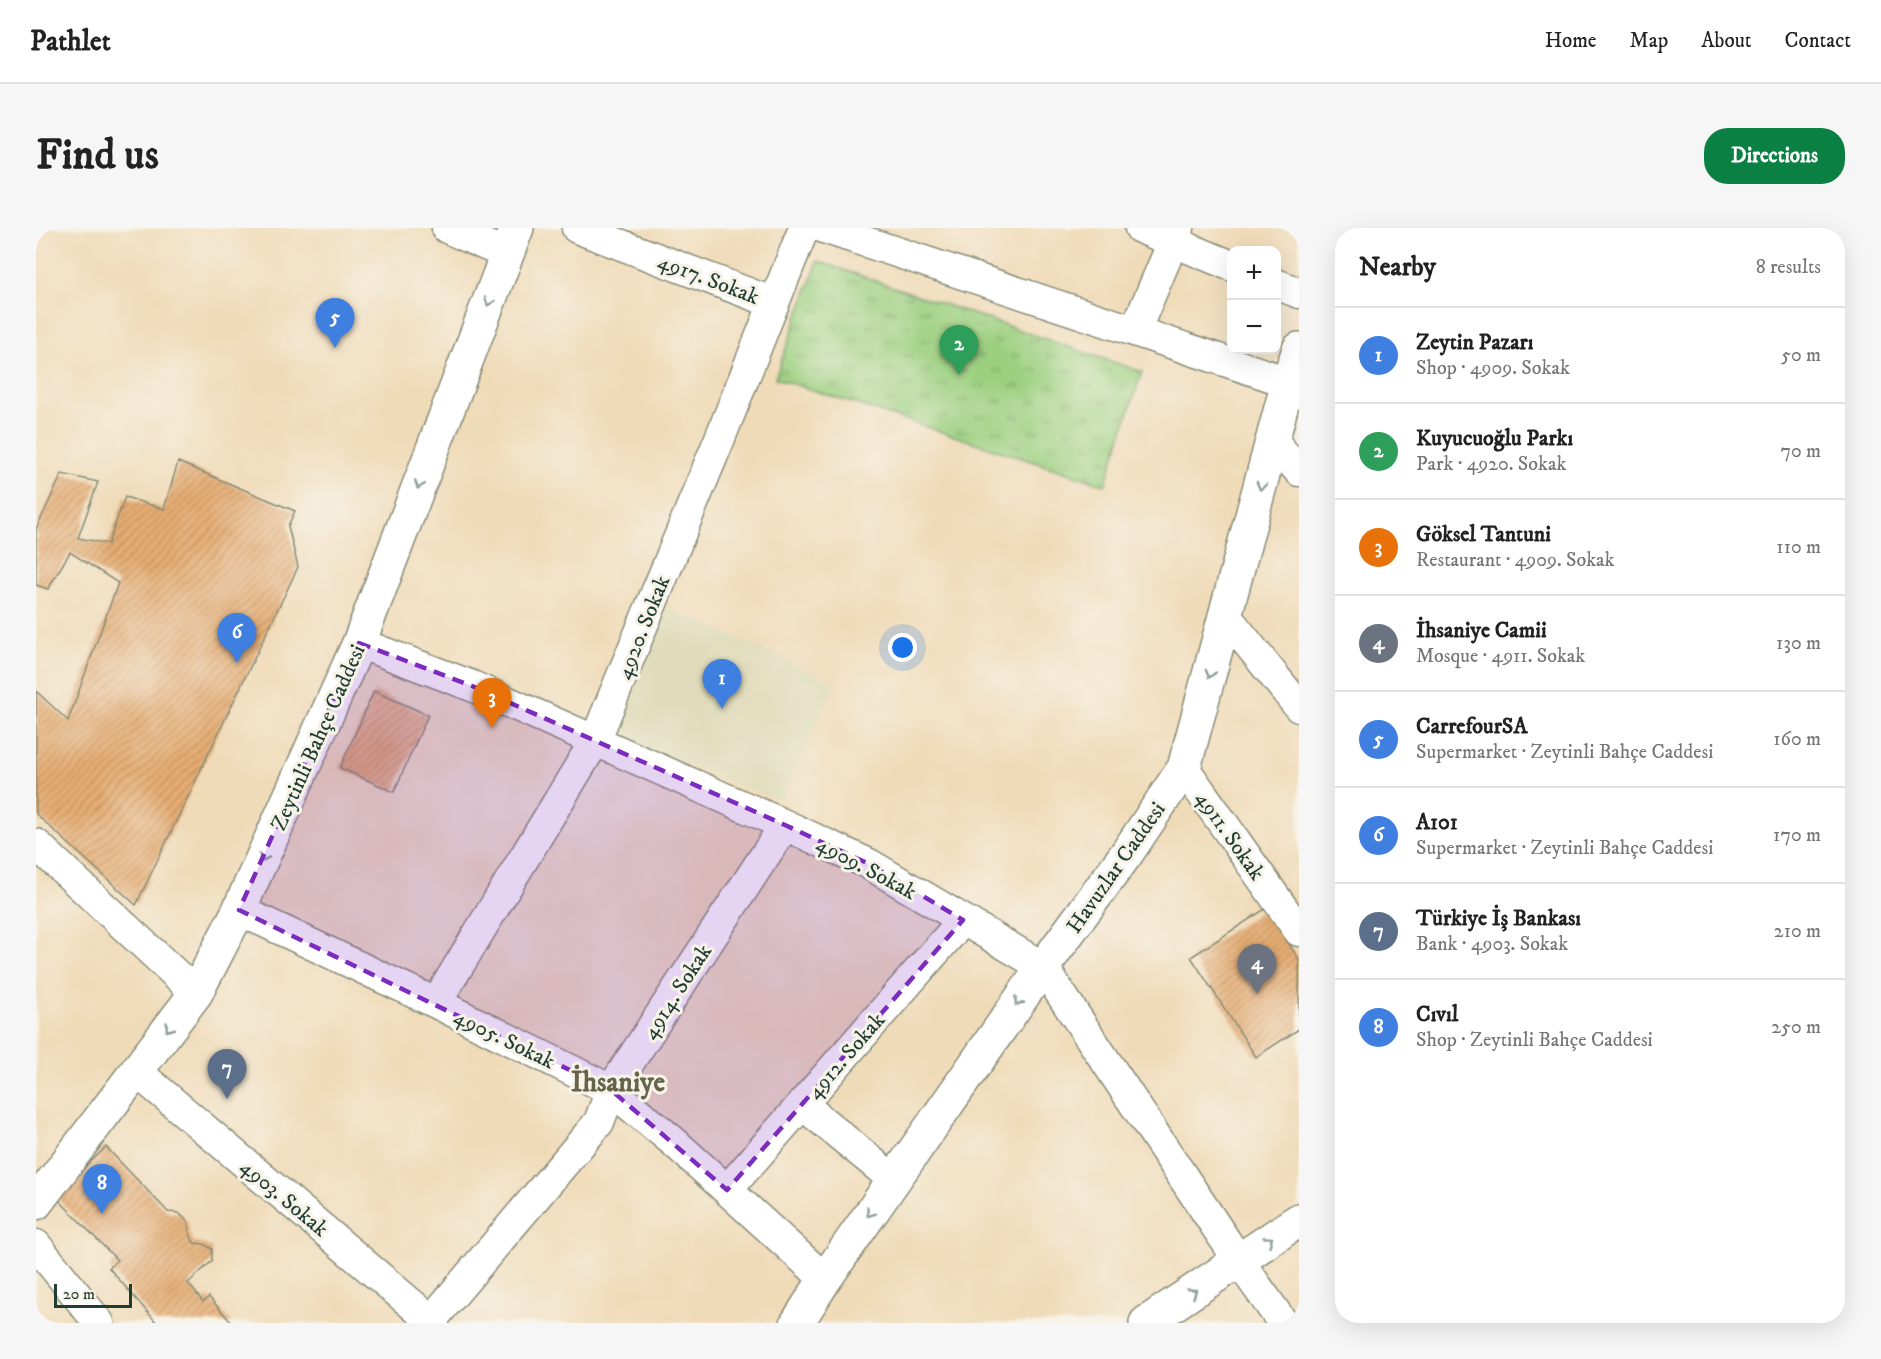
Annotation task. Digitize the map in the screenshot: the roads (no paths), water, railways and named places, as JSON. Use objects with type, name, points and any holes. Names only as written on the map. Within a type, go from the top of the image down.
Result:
[{"type":"street","points":[[447,228],[512,241]]},
{"type":"street","name":"4917. Sokak","points":[[577,228],[774,303]]},
{"type":"street","name":"4920. Sokak","points":[[436,1004],[595,741],[804,228]]},
{"type":"street","points":[[824,228],[1288,382]]},
{"type":"street","points":[[1140,228],[1176,235],[1227,263]]},
{"type":"street","points":[[1136,331],[1176,235]]},
{"type":"street","name":"Zeytinli Bahçe Caddesi","points":[[36,1203],[196,993],[239,910],[359,643],[512,241]]},
{"type":"street","points":[[1281,286],[1299,293]]},
{"type":"street","name":"Havuzlar Caddesi","points":[[797,1323],[894,1180],[1043,967],[1127,853],[1184,768],[1288,382],[1299,349]]},
{"type":"street","points":[[1273,441],[1299,471]]},
{"type":"street","points":[[1226,616],[1299,707]]},
{"type":"street","name":"4909. Sokak","points":[[359,643],[472,686],[868,864],[1043,967],[1239,1261],[1283,1323]]},
{"type":"street","name":"4911. Sokak","points":[[1184,768],[1299,931]]},
{"type":"street","name":"4914. Sokak","points":[[432,1322],[599,1122],[611,1090],[785,825]]},
{"type":"street","points":[[36,844],[196,993]]},
{"type":"street","name":"4905. Sokak","points":[[239,910],[611,1090],[674,1142],[825,1279]]},
{"type":"street","name":"4912. Sokak","points":[[727,1190],[963,920]]},
{"type":"street","name":"4903. Sokak","points":[[136,1071],[432,1322]]},
{"type":"street","points":[[802,1104],[894,1180]]},
{"type":"street","points":[[1146,1323],[1299,1220]]},
{"type":"street","points":[[36,1245],[99,1323]]},
{"type":"place","name":"CarrefourSA","points":[[335,348]]},
{"type":"place","name":"Kuyucuoğlu Parkı","points":[[959,375]]},
{"type":"place","name":"A101","points":[[237,663]]},
{"type":"place","name":"Zeytin Pazarı","points":[[722,709]]},
{"type":"place","name":"Göksel Tantuni","points":[[492,728]]},
{"type":"place","name":"İhsaniye Camii","points":[[1257,994]]},
{"type":"place","name":"Türkiye İş Bankası","points":[[227,1099]]},
{"type":"place","name":"Cıvıl","points":[[102,1214]]},
{"type":"district","name":"İhsaniye","points":[[618,1081]]}]
